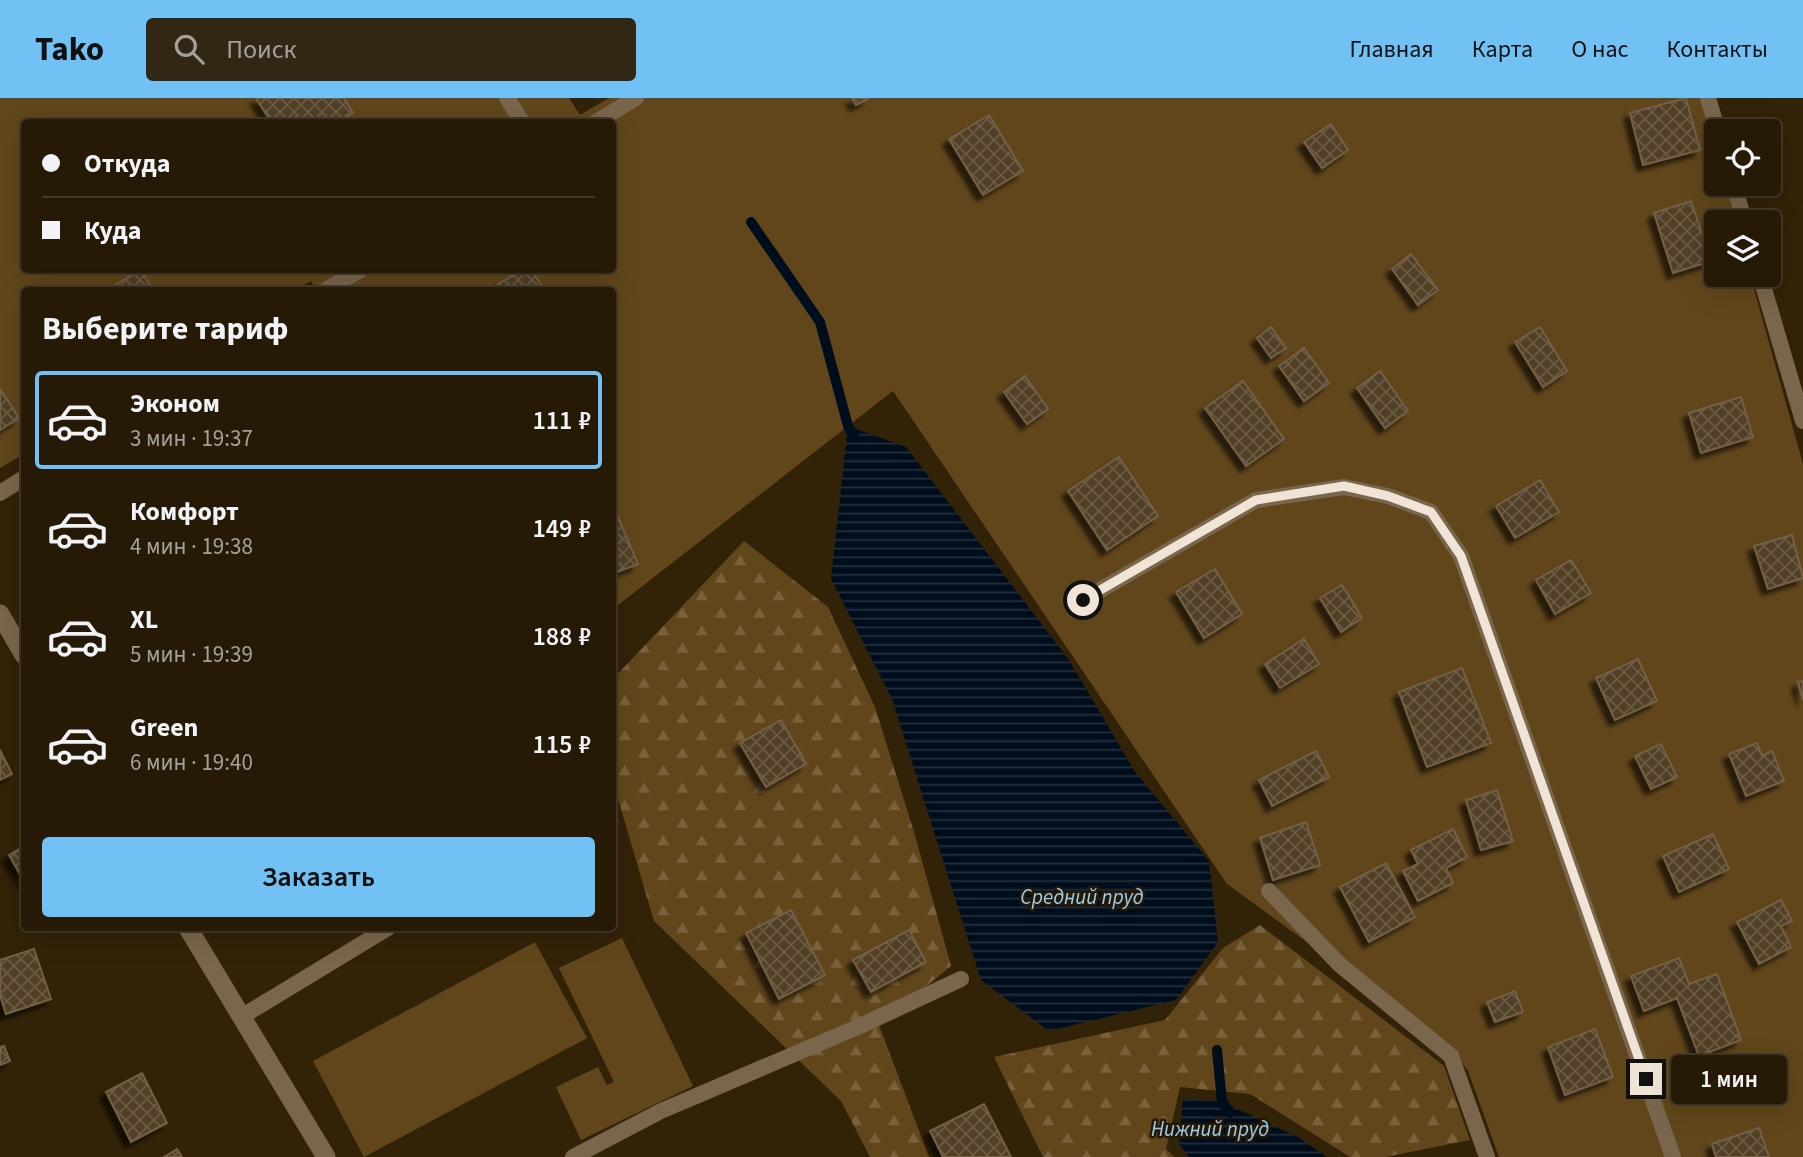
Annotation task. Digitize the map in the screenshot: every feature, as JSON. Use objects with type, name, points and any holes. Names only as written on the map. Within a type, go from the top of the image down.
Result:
[{"type":"street","points":[[0,614],[21,650]]},
{"type":"street","points":[[190,931],[326,1157]]},
{"type":"lane","points":[[507,98],[520,119]]},
{"type":"lane","points":[[601,119],[636,98]]},
{"type":"lane","points":[[1708,98],[1714,119]]},
{"type":"lane","points":[[331,287],[354,273]]},
{"type":"lane","points":[[1764,287],[1803,421]]},
{"type":"lane","points":[[0,493],[21,480]]},
{"type":"lane","points":[[1083,600],[1256,500],[1344,486],[1388,496],[1431,512],[1461,556],[1673,1157]]},
{"type":"lane","points":[[1269,891],[1339,964],[1451,1056],[1487,1157]]},
{"type":"lane","points":[[241,1017],[383,931]]},
{"type":"lane","points":[[573,1157],[661,1111],[860,1026],[961,979]]},
{"type":"green space","points":[[0,98],[569,98],[580,115],[609,98],[1701,98],[1707,119],[1704,119],[1704,196],[1728,196],[1733,210],[1704,210],[1704,287],[1753,287],[1803,464],[1803,1157],[1499,1157],[1468,1071],[1450,1046],[1227,884],[893,391],[616,607],[616,287],[314,287],[311,281],[300,287],[21,287],[21,456],[0,468]]},
{"type":"green space","points":[[744,541],[828,607],[875,707],[914,832],[951,966],[879,1025],[929,1157],[870,1157],[841,1101],[654,921],[616,792],[616,676]]},
{"type":"green space","points":[[1260,925],[1444,1066],[1470,1140],[1385,1157],[1350,1157],[1250,1094],[1180,1087],[1166,1149],[1174,1157],[1043,1157],[994,1057],[1165,1020],[1223,948]]},
{"type":"green space","points":[[622,938],[693,1086],[581,1140],[556,1087],[598,1067],[607,1085],[614,1082],[559,968]]},
{"type":"green space","points":[[535,942],[587,1038],[364,1157],[313,1061]]},
{"type":"water","name":"Средний пруд","points":[[848,426],[906,447],[1069,660],[1135,772],[1209,861],[1218,942],[1176,1000],[1049,1031],[981,980],[892,699],[831,579]]},
{"type":"water","name":"Нижний пруд","points":[[1183,1098],[1222,1102],[1298,1137],[1327,1157],[1189,1157],[1179,1144]]},
{"type":"building","points":[[256,98],[344,98],[353,113],[343,119],[269,119]]},
{"type":"building","points":[[852,98],[869,98],[856,105]]},
{"type":"building","points":[[1686,98],[1700,150],[1643,165],[1630,113]]},
{"type":"building","points":[[989,115],[1023,171],[983,195],[949,139]]},
{"type":"building","points":[[1331,124],[1348,150],[1322,168],[1304,142]]},
{"type":"building","points":[[1691,201],[1704,240],[1704,263],[1673,273],[1654,213]]},
{"type":"building","points":[[1411,254],[1438,290],[1418,305],[1392,269]]},
{"type":"building","points":[[135,273],[142,273],[151,287],[112,287]]},
{"type":"building","points":[[518,273],[534,273],[542,287],[500,287],[498,284]]},
{"type":"building","points":[[1271,327],[1286,348],[1271,358],[1257,338]]},
{"type":"building","points":[[1540,327],[1567,371],[1543,387],[1515,342]]},
{"type":"building","points":[[1304,348],[1329,383],[1304,401],[1279,366]]},
{"type":"building","points":[[1380,371],[1408,411],[1385,428],[1357,388]]},
{"type":"building","points":[[1025,376],[1048,409],[1027,424],[1004,392]]},
{"type":"building","points":[[1243,381],[1284,439],[1246,466],[1205,408]]},
{"type":"building","points":[[0,389],[19,418],[0,430]]},
{"type":"building","points":[[1741,397],[1753,437],[1701,453],[1689,413]]},
{"type":"building","points":[[1119,457],[1158,516],[1107,550],[1068,491]]},
{"type":"building","points":[[1540,480],[1559,512],[1515,538],[1496,506]]},
{"type":"building","points":[[616,512],[638,564],[616,572]]},
{"type":"building","points":[[1792,535],[1803,578],[1768,589],[1754,546]]},
{"type":"building","points":[[1571,560],[1591,593],[1555,614],[1536,580]]},
{"type":"building","points":[[1215,569],[1242,614],[1204,638],[1176,592]]},
{"type":"building","points":[[1342,585],[1362,618],[1341,632],[1320,598]]},
{"type":"building","points":[[1304,639],[1319,664],[1280,688],[1265,664]]},
{"type":"building","points":[[1638,659],[1657,701],[1615,720],[1596,678]]},
{"type":"building","points":[[1462,668],[1491,743],[1427,767],[1399,692]]},
{"type":"building","points":[[1803,681],[1803,700],[1798,682]]},
{"type":"building","points":[[781,720],[806,764],[766,787],[740,743]]},
{"type":"building","points":[[1757,743],[1762,756],[1772,751],[1784,781],[1746,796],[1729,754]]},
{"type":"building","points":[[1661,744],[1677,777],[1651,789],[1635,756]]},
{"type":"building","points":[[0,750],[12,774],[0,780]]},
{"type":"building","points":[[1316,751],[1329,777],[1272,806],[1259,780]]},
{"type":"building","points":[[1497,790],[1513,841],[1481,850],[1466,800]]},
{"type":"building","points":[[1306,822],[1320,865],[1273,880],[1260,838]]},
{"type":"building","points":[[1453,829],[1467,857],[1446,868],[1453,883],[1418,901],[1403,871],[1418,864],[1411,850]]},
{"type":"building","points":[[1713,834],[1729,869],[1679,892],[1663,856]]},
{"type":"building","points":[[21,848],[21,876],[9,855]]},
{"type":"building","points":[[1386,863],[1415,917],[1369,942],[1340,887]]},
{"type":"building","points":[[1781,900],[1792,921],[1781,926],[1791,947],[1759,964],[1737,922]]},
{"type":"building","points":[[791,910],[825,975],[779,999],[746,933]]},
{"type":"building","points":[[909,930],[926,962],[871,992],[853,960]]},
{"type":"building","points":[[34,949],[51,999],[6,1014],[0,995],[0,960]]},
{"type":"building","points":[[1679,958],[1689,984],[1717,974],[1741,1040],[1699,1056],[1677,998],[1644,1011],[1631,976]]},
{"type":"building","points":[[1515,991],[1523,1012],[1495,1022],[1487,1002]]},
{"type":"building","points":[[1595,1029],[1613,1077],[1565,1095],[1548,1047]]},
{"type":"building","points":[[4,1046],[10,1061],[0,1065],[0,1047]]},
{"type":"building","points":[[142,1073],[167,1123],[131,1142],[106,1092]]},
{"type":"building","points":[[984,1104],[1011,1157],[943,1157],[930,1131]]},
{"type":"building","points":[[1759,1128],[1769,1157],[1716,1157],[1712,1144]]},
{"type":"building","points":[[177,1149],[182,1157],[164,1157]]},
{"type":"waterway","points":[[751,222],[820,322],[848,426],[854,436]]},
{"type":"waterway","points":[[1217,1050],[1222,1102],[1230,1113]]},
{"type":"route","points":[[1083,600],[1256,500],[1344,486],[1388,496],[1431,512],[1461,556],[1646,1079]]}]
